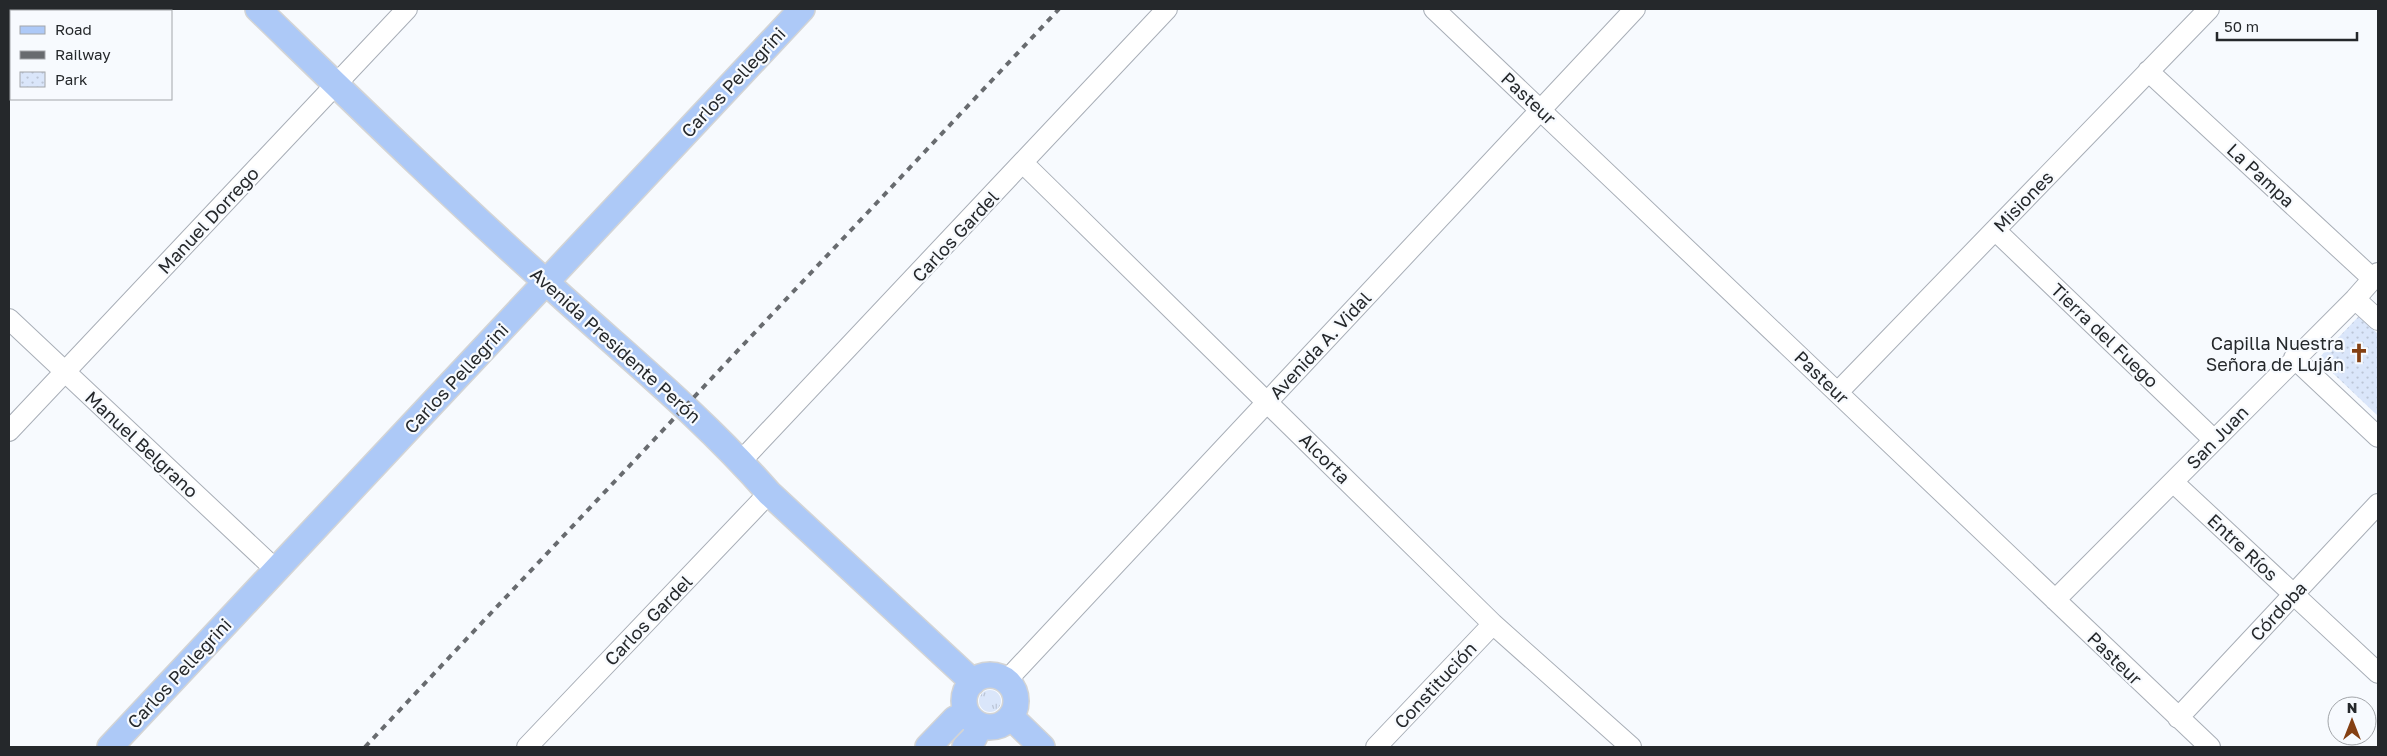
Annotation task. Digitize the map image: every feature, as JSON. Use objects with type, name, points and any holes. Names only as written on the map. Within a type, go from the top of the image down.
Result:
[{"type":"main road","name":"Avenida Presidente Perón","points":[[258,9],[546,282],[687,408],[741,461],[769,494],[973,682]]},
{"type":"main road","name":"Carlos Pellegrini","points":[[110,747],[802,9]]},
{"type":"main road","points":[[928,747],[955,719],[973,719],[997,726],[1011,717],[1014,712],[1015,692],[1006,681],[999,677],[990,675],[973,682],[966,693],[965,706],[973,719],[974,738],[965,747]]},
{"type":"main road","points":[[1011,717],[1042,747]]},
{"type":"street","name":"Manuel Dorrego","points":[[9,431],[407,9]]},
{"type":"street","name":"Carlos Gardel","points":[[741,461],[1167,9]]},
{"type":"street","name":"Pasteur","points":[[1434,9],[2210,747]]},
{"type":"street","name":"Avenida A. Vidal","points":[[1006,681],[1635,9]]},
{"type":"street","name":"Misiones","points":[[1838,392],[2209,9]]},
{"type":"street","name":"La Pampa","points":[[2148,71],[2376,276]]},
{"type":"street","name":"Alcorta","points":[[1023,163],[1493,624],[1631,747]]},
{"type":"street","name":"Tierra del Fuego","points":[[1995,230],[2214,440]]},
{"type":"street","name":"San Juan","points":[[2054,600],[2174,482],[2376,276]]},
{"type":"street","points":[[2355,299],[2378,320]]},
{"type":"street","name":"Manuel Belgrano","points":[[9,319],[275,569]]},
{"type":"street","points":[[2294,358],[2378,437]]},
{"type":"street","name":"Entre Ríos","points":[[2174,482],[2378,674]]},
{"type":"street","name":"Carlos Gardel","points":[[527,747],[769,494]]},
{"type":"street","name":"Córdoba","points":[[2178,718],[2378,504]]},
{"type":"street","name":"Constitución","points":[[1376,747],[1493,624]]},
{"type":"green space","points":[[2359,316],[2378,334],[2378,416],[2318,359]]},
{"type":"green space","points":[[990,690],[998,693],[1001,701],[998,709],[990,712],[982,709],[979,701],[982,693]]},
{"type":"railway","points":[[365,747],[1059,9]]},
{"type":"place","name":"Capilla Nuestra Señora de Luján","points":[[2359,353]]}]
